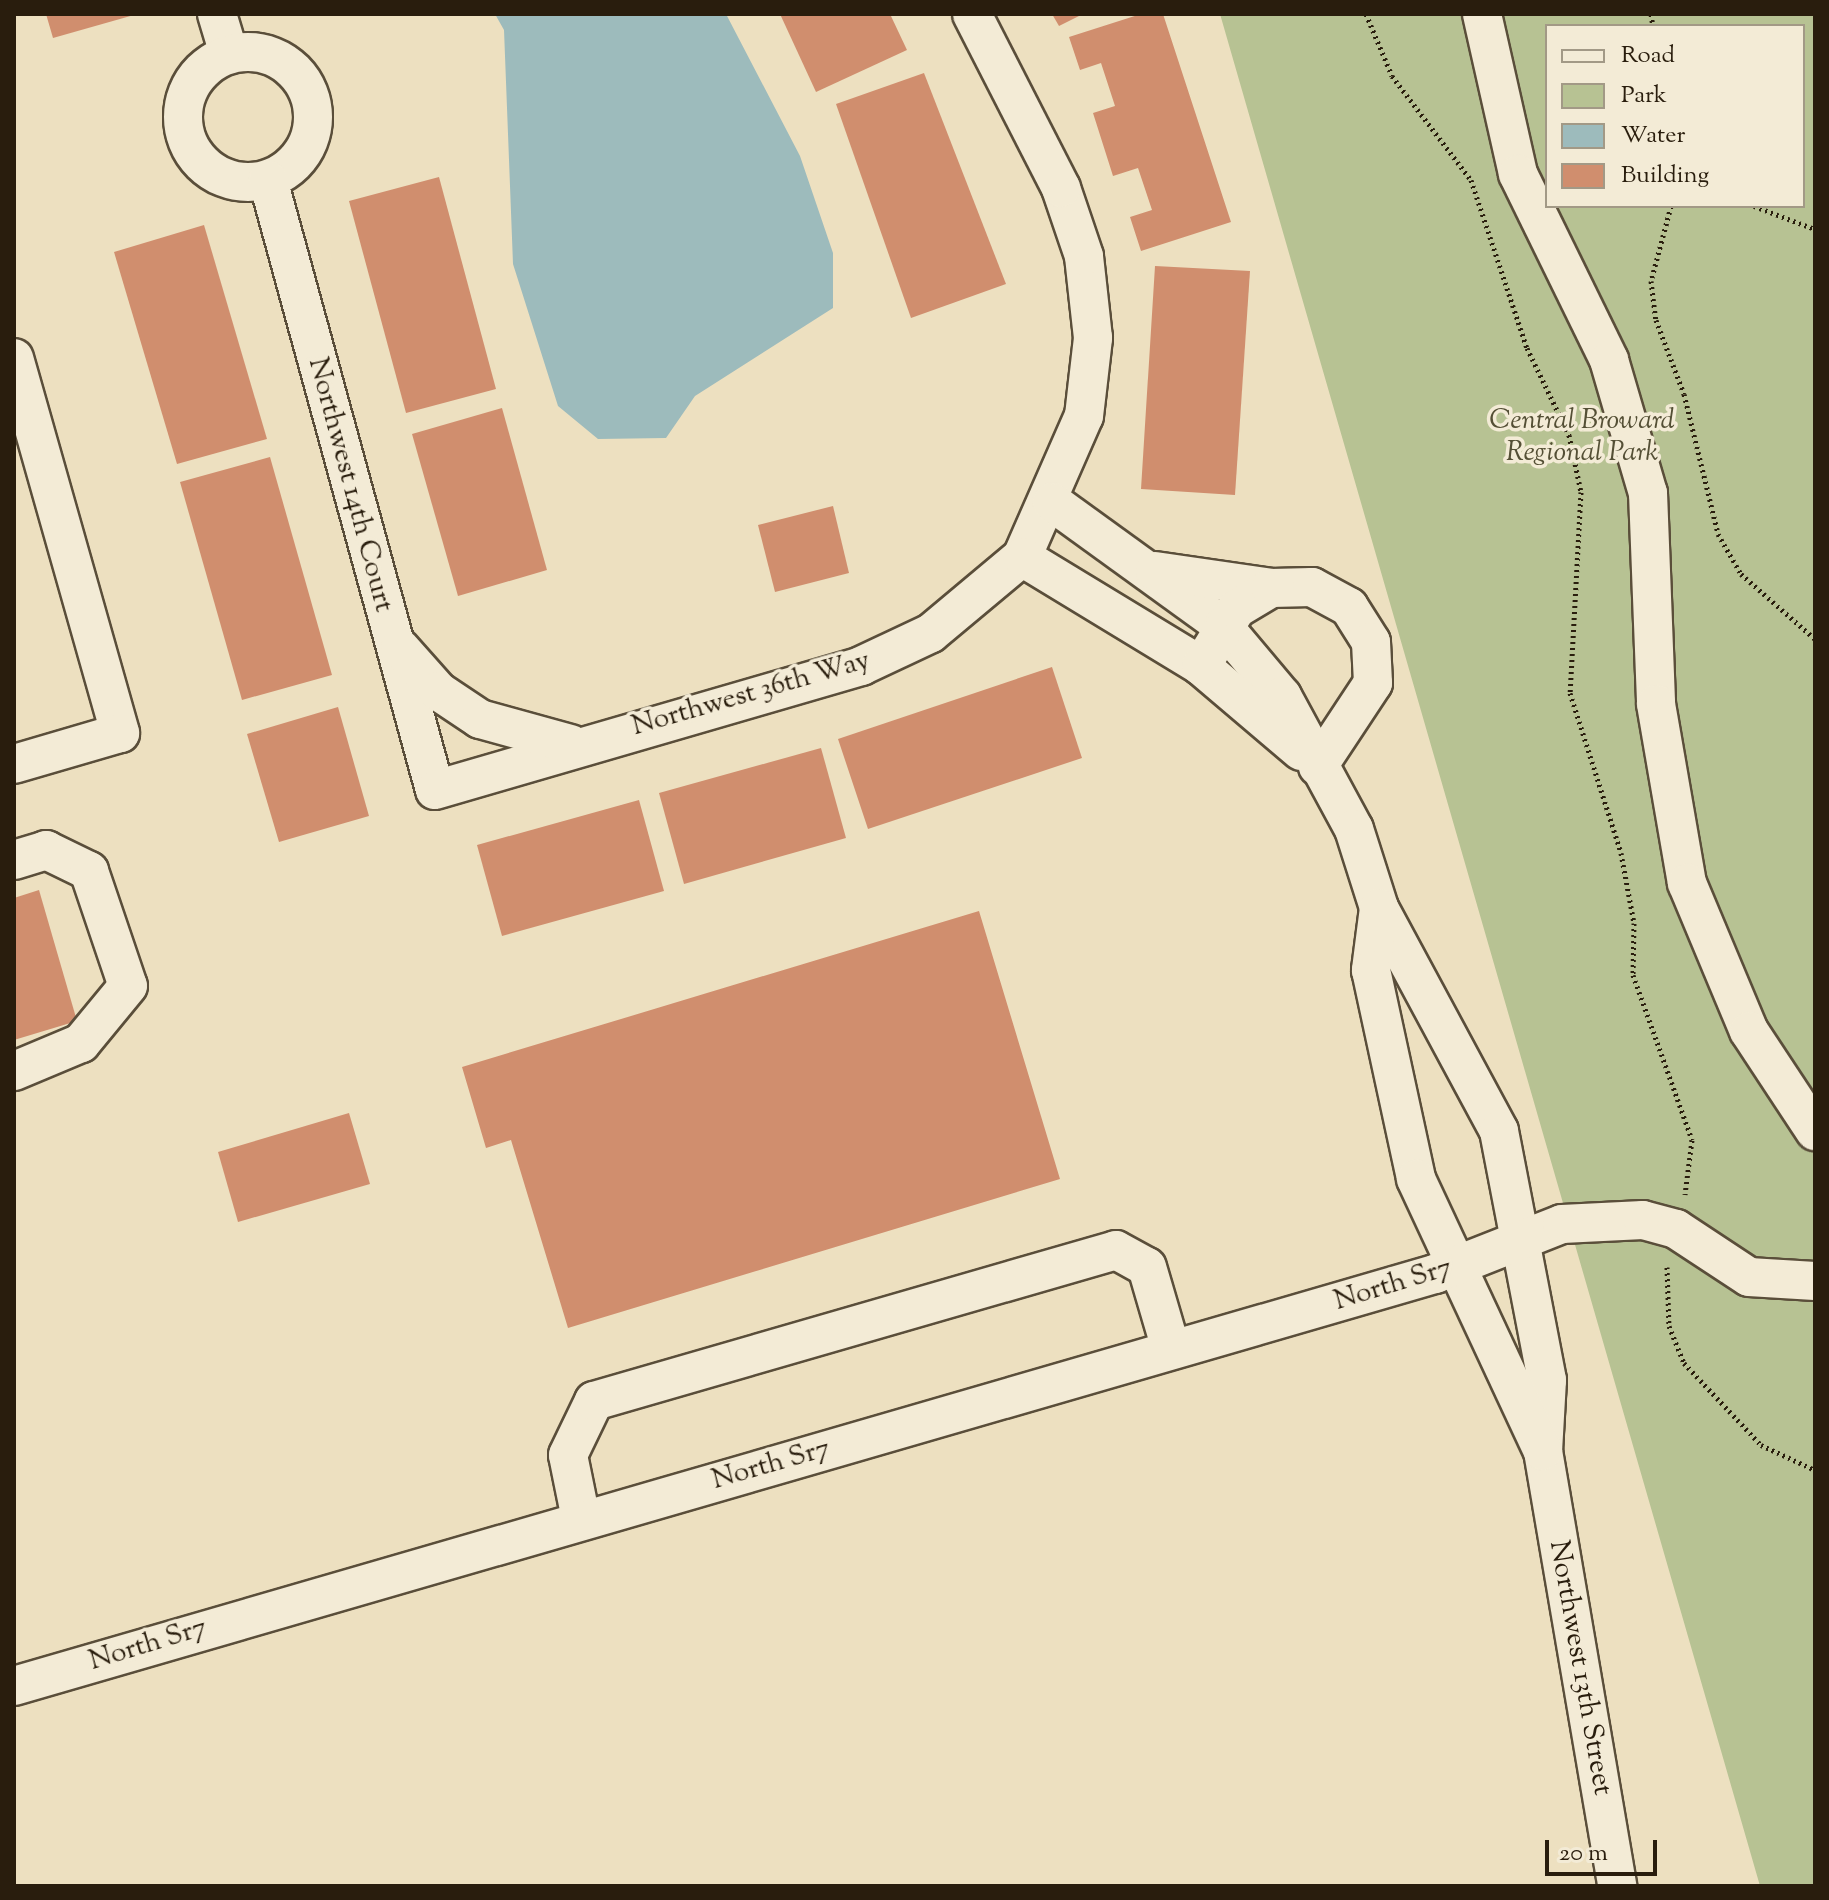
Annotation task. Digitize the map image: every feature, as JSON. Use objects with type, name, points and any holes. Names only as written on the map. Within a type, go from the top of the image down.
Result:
[{"type":"street","points":[[217,14],[229,54]]},
{"type":"street","points":[[972,14],[1061,188],[1084,256],[1093,338],[1084,416],[1052,502]]},
{"type":"street","points":[[1482,14],[1518,174],[1609,360],[1648,493],[1658,718],[1687,883],[1749,1031],[1815,1131]]},
{"type":"street","points":[[229,54],[279,59],[311,98],[306,148],[268,180],[218,175],[186,136],[191,86],[229,54]]},
{"type":"street","name":"Northwest 14th Court","points":[[268,180],[435,790]]},
{"type":"street","points":[[14,358],[120,733],[16,756]]},
{"type":"street","name":"Northwest 36th Way","points":[[435,790],[577,745],[861,666],[931,633],[1022,557],[1052,502]]},
{"type":"street","name":"Northwest 13th Street","points":[[1052,502],[1150,570],[1223,626],[1282,696],[1354,829],[1379,908],[1499,1131],[1524,1236],[1547,1380],[1543,1451],[1617,1886]]},
{"type":"street","name":"Northwest 13th Street","points":[[1022,557],[1201,666],[1318,766]]},
{"type":"street","points":[[1150,570],[1332,595],[1371,642],[1366,703],[1318,766]]},
{"type":"street","points":[[1201,666],[1223,626],[1271,588]]},
{"type":"street","points":[[390,632],[420,673],[480,719],[577,745]]},
{"type":"street","points":[[14,860],[46,850],[89,871],[128,986],[81,1043],[14,1071]]},
{"type":"street","name":"Northwest 13th Street","points":[[1379,908],[1371,970],[1384,1058],[1416,1179],[1454,1268],[1543,1451]]},
{"type":"street","name":"North Sr7","points":[[14,1686],[1454,1268],[1524,1236],[1601,1218],[1676,1229]]},
{"type":"street","points":[[1676,1229],[1749,1277],[1815,1281]]},
{"type":"street","points":[[581,1519],[568,1455],[594,1401],[1086,1258],[1116,1250],[1147,1267],[1171,1349]]},
{"type":"path","points":[[1366,14],[1392,76],[1471,180],[1527,348],[1569,435],[1581,492],[1570,693],[1621,853],[1634,923],[1633,975],[1692,1140],[1667,1269],[1669,1326],[1684,1363],[1761,1445],[1815,1470]]},
{"type":"path","points":[[1670,208],[1651,281],[1656,320],[1684,394],[1718,534],[1741,574],[1815,639]]},
{"type":"path","points":[[1759,208],[1815,229]]},
{"type":"green space","name":"Central Broward Regional Park","points":[[1220,14],[1815,14],[1815,1886],[1760,1886]]},
{"type":"water","points":[[495,14],[726,14],[800,156],[833,253],[833,308],[695,396],[666,438],[598,439],[558,406],[513,264],[504,30]]},
{"type":"building","points":[[46,14],[134,14],[134,15],[53,38]]},
{"type":"building","points":[[780,14],[890,14],[907,50],[816,92]]},
{"type":"building","points":[[1052,14],[1083,14],[1059,26]]},
{"type":"building","points":[[1141,14],[1163,14],[1231,222],[1141,251],[1130,217],[1152,210],[1138,168],[1113,176],[1093,113],[1115,106],[1101,63],[1080,70],[1069,37]]},
{"type":"building","points":[[924,73],[1006,284],[911,318],[836,104]]},
{"type":"building","points":[[439,177],[496,389],[406,413],[349,201]]},
{"type":"building","points":[[204,225],[267,439],[177,464],[114,252]]},
{"type":"building","points":[[1155,266],[1250,271],[1235,495],[1141,489]]},
{"type":"building","points":[[502,408],[547,570],[458,596],[412,434]]},
{"type":"building","points":[[270,457],[332,675],[242,700],[180,482]]},
{"type":"building","points":[[833,506],[849,573],[775,592],[758,525]]},
{"type":"building","points":[[1052,667],[1082,758],[868,829],[838,739]]},
{"type":"building","points":[[338,707],[369,816],[279,842],[247,734]]},
{"type":"building","points":[[821,748],[846,838],[684,884],[659,793]]},
{"type":"building","points":[[639,800],[664,891],[502,936],[477,845]]},
{"type":"building","points":[[39,890],[77,1021],[14,1040],[14,898]]},
{"type":"building","points":[[979,911],[1060,1179],[568,1328],[511,1140],[486,1148],[462,1067]]},
{"type":"building","points":[[349,1113],[370,1184],[238,1222],[218,1152]]}]
